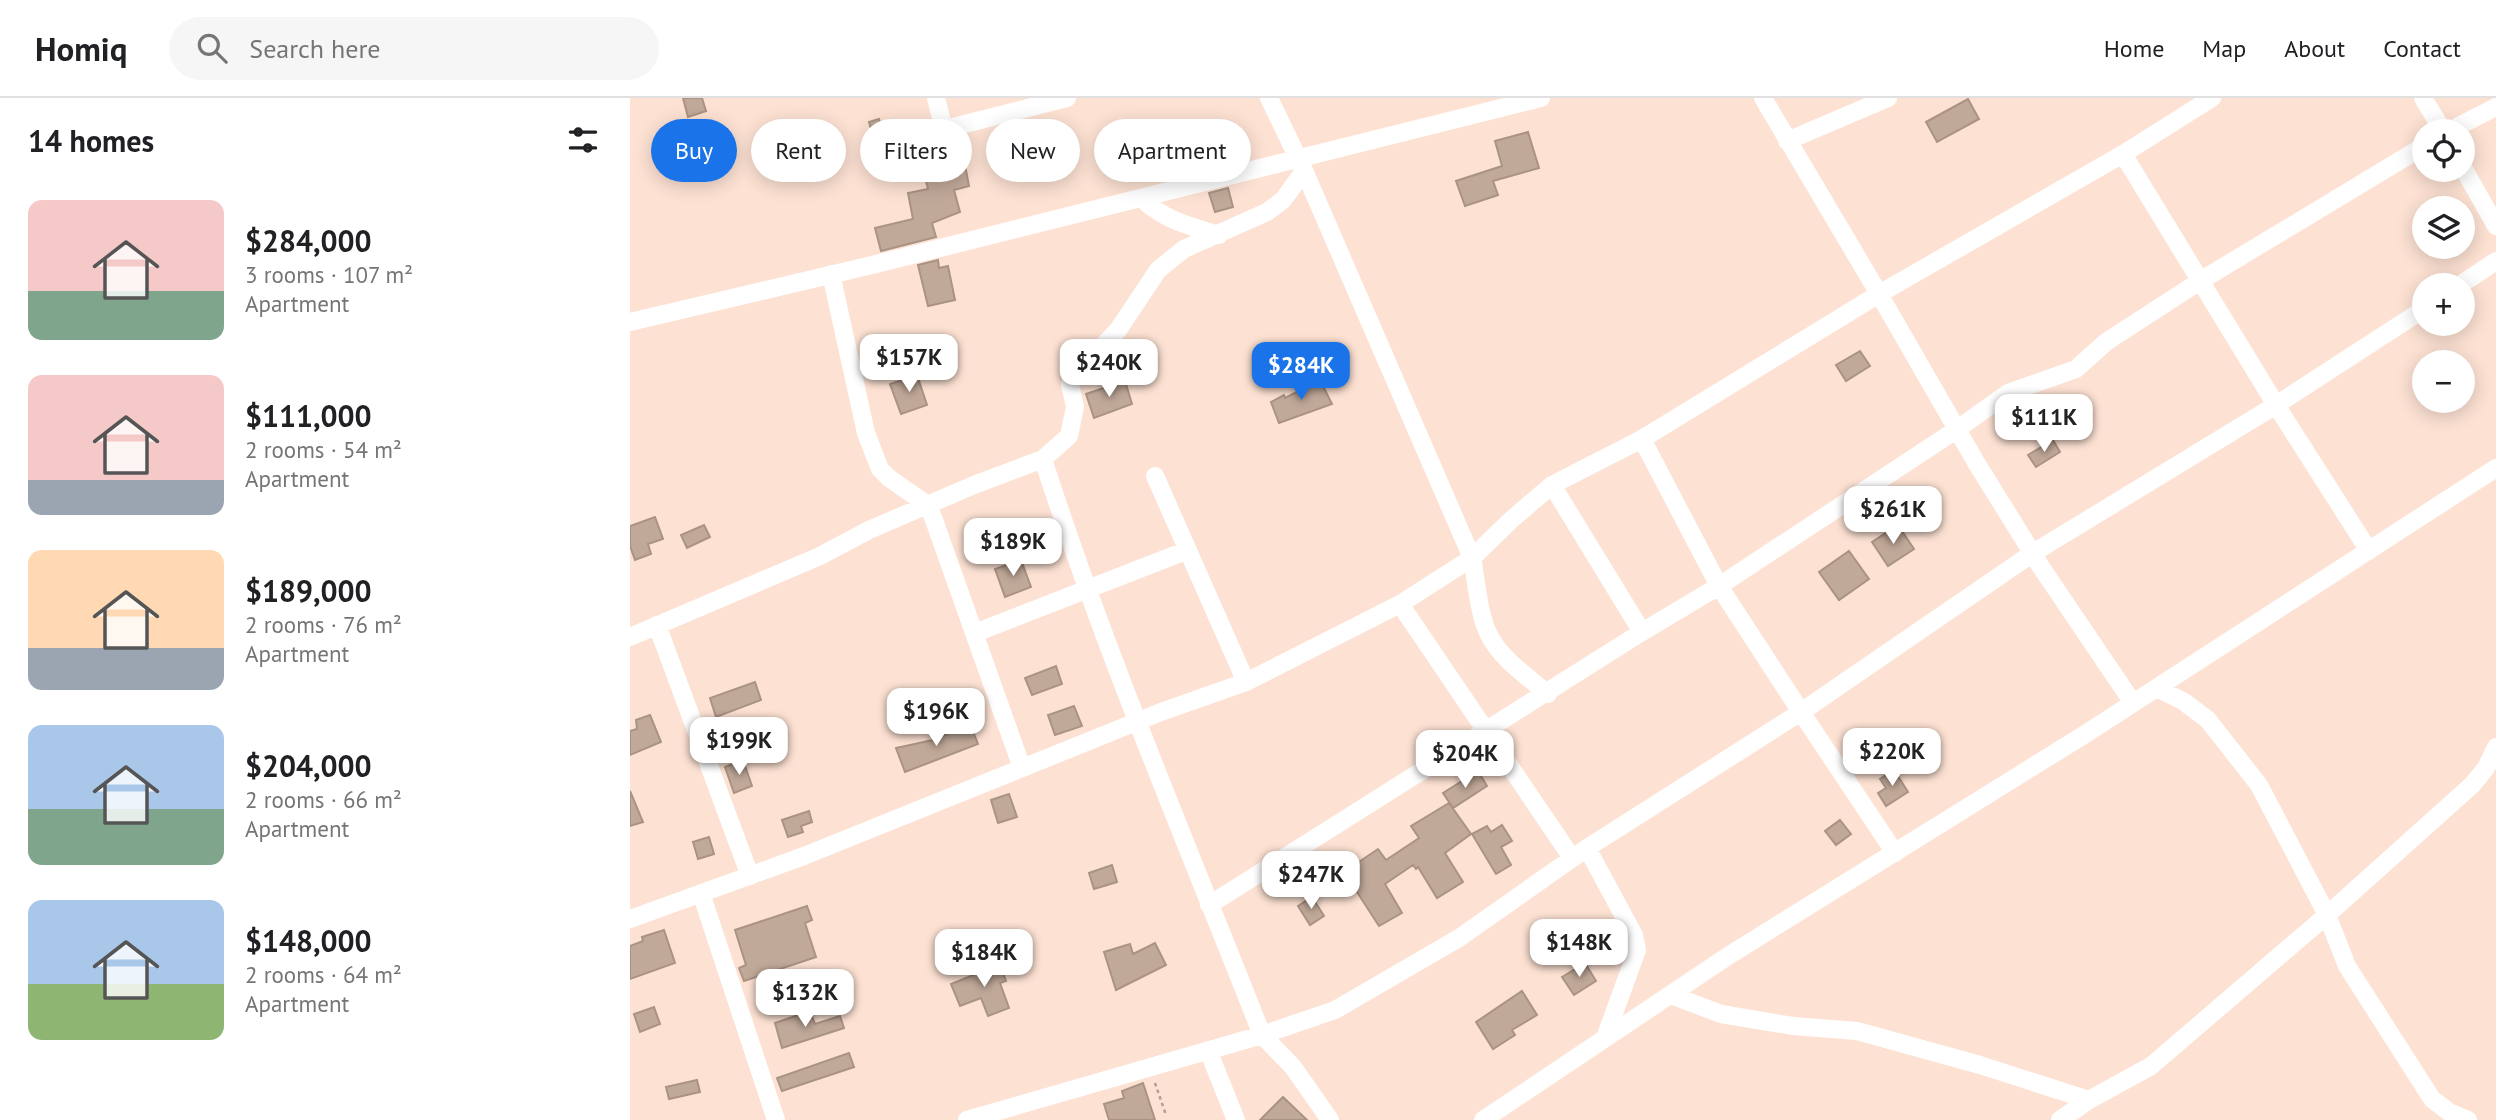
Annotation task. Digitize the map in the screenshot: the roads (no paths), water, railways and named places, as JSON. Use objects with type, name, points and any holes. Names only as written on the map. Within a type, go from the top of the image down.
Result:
[{"type":"street","points":[[936,98],[943,126],[949,128],[1067,98]]},
{"type":"street","points":[[1269,98],[1301,164],[1472,558],[1483,618],[1489,634],[1499,650],[1548,694]]},
{"type":"street","points":[[630,322],[1141,198],[1301,164],[1541,98]]},
{"type":"street","points":[[1763,98],[1956,430],[2062,600],[2133,703]]},
{"type":"street","points":[[1787,141],[1888,98]]},
{"type":"street","points":[[630,919],[750,876],[1247,682],[1400,604],[1472,558],[1552,485],[1642,439],[1879,294],[2123,154],[2212,98]]},
{"type":"street","points":[[2423,98],[2436,119]]},
{"type":"street","points":[[2472,119],[2496,107]]},
{"type":"street","points":[[1209,905],[1718,586],[2008,393],[2076,369],[2106,342],[2200,281],[2412,153]]},
{"type":"street","points":[[2123,154],[2276,405],[2369,551]]},
{"type":"street","points":[[630,637],[820,556],[869,530],[1043,459],[1069,436],[1074,407],[1070,384],[1074,376],[1118,330],[1158,270],[1184,249],[1267,212],[1283,200],[1301,164]]},
{"type":"street","points":[[2471,182],[2496,226]]},
{"type":"street","points":[[1141,198],[1172,221],[1219,235]]},
{"type":"street","points":[[2475,275],[2496,261]]},
{"type":"street","points":[[831,274],[866,433],[880,468],[889,478],[929,506],[1022,768]]},
{"type":"street","points":[[967,1120],[1262,1035],[1335,1010],[1381,985],[1459,938],[1587,848],[1801,712],[2033,552],[2276,405],[2412,317]]},
{"type":"street","points":[[1642,439],[1718,586],[1895,853]]},
{"type":"street","points":[[1043,459],[1138,723],[1262,1035],[1293,1067],[1330,1120]]},
{"type":"street","points":[[1483,1120],[1728,956],[2133,703],[2496,468]]},
{"type":"street","points":[[1155,476],[1247,682]]},
{"type":"street","points":[[1552,485],[1642,632]]},
{"type":"street","points":[[975,633],[1188,550]]},
{"type":"street","points":[[1400,604],[1572,858]]},
{"type":"street","points":[[657,625],[750,876]]},
{"type":"street","points":[[2156,688],[2183,701],[2208,720],[2259,785],[2327,915],[2347,966],[2376,1008],[2421,1085],[2432,1099],[2449,1112],[2468,1120]]},
{"type":"street","points":[[2060,1120],[2089,1100],[2151,1066],[2327,915],[2472,785],[2486,768],[2496,747]]},
{"type":"street","points":[[1587,848],[1634,935],[1637,950],[1605,1038]]},
{"type":"street","points":[[701,893],[776,1120]]},
{"type":"street","points":[[1671,995],[1721,1014],[1793,1026],[1857,1031],[1980,1065],[2089,1100]]},
{"type":"street","points":[[1209,1050],[1236,1120]]}]
